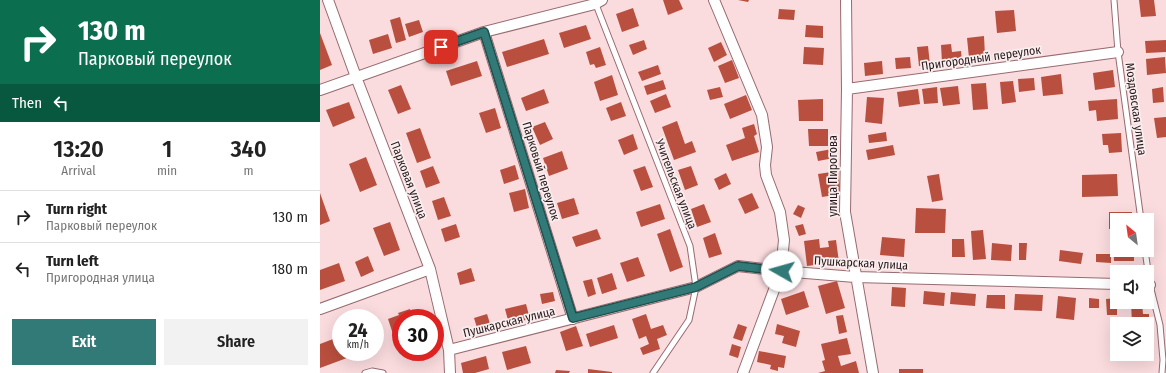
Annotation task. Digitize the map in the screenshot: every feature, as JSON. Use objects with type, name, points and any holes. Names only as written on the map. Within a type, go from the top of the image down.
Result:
[{"type":"street","name":"Парковая улица","points":[[328,0],[430,270],[449,350],[450,373]]},
{"type":"street","points":[[714,0],[762,115],[767,147],[765,165],[766,175],[780,212],[784,240],[782,271],[743,373]]},
{"type":"street","name":"улица Пирогова","points":[[846,0],[847,89],[845,212],[873,373]]},
{"type":"street","points":[[320,90],[484,32],[597,1]]},
{"type":"street","name":"Парковый переулок","points":[[484,32],[573,318]]},
{"type":"street","name":"Пригородный переулок","points":[[847,89],[1118,52]]},
{"type":"street","name":"Пушкарская улица","points":[[449,350],[696,287],[738,266],[856,277],[1110,284]]},
{"type":"street","points":[[320,309],[430,270]]},
{"type":"lane","name":"Моздовская улица","points":[[1114,0],[1118,52],[1140,213]]},
{"type":"lane","name":"Учительская улица","points":[[597,1],[690,246],[696,287],[689,320],[653,373]]},
{"type":"lane","points":[[1154,305],[1160,325],[1164,360],[1162,373]]},
{"type":"lane","points":[[365,373],[372,371],[383,373]]},
{"type":"building","points":[[663,0],[679,0],[683,9],[668,15]]},
{"type":"building","points":[[738,0],[749,0],[748,2]]},
{"type":"building","points":[[1139,0],[1154,0],[1156,16],[1141,17]]},
{"type":"building","points":[[633,8],[639,26],[622,32],[616,14]]},
{"type":"building","points":[[779,9],[795,10],[794,20],[778,19]]},
{"type":"building","points":[[1014,10],[1016,31],[997,33],[995,11]]},
{"type":"building","points":[[400,17],[406,40],[396,43],[390,20]]},
{"type":"building","points":[[419,20],[423,32],[409,37],[405,24]]},
{"type":"building","points":[[586,25],[591,39],[564,48],[559,33]]},
{"type":"building","points":[[806,25],[823,26],[823,38],[805,37]]},
{"type":"building","points":[[320,33],[332,65],[320,70]]},
{"type":"building","points":[[388,34],[392,48],[373,54],[369,40]]},
{"type":"building","points":[[984,36],[985,56],[969,58],[967,38]]},
{"type":"building","points":[[544,39],[549,54],[507,67],[502,52]]},
{"type":"building","points":[[644,40],[647,49],[633,55],[629,45]]},
{"type":"building","points":[[1166,40],[1166,52],[1146,53],[1145,41]]},
{"type":"building","points":[[721,42],[727,55],[714,62],[708,48]]},
{"type":"building","points":[[951,44],[952,52],[961,51],[962,61],[942,63],[941,45]]},
{"type":"building","points":[[928,46],[930,65],[919,66],[917,47]]},
{"type":"building","points":[[600,47],[606,65],[596,68],[594,64],[590,65],[586,52]]},
{"type":"building","points":[[804,47],[824,48],[823,65],[803,64]]},
{"type":"building","points":[[910,57],[911,68],[896,69],[895,58]]},
{"type":"building","points":[[1165,57],[1166,73],[1147,75],[1146,59]]},
{"type":"building","points":[[732,60],[739,78],[725,83],[718,66]]},
{"type":"building","points":[[477,61],[482,76],[451,86],[446,71]]},
{"type":"building","points":[[882,61],[883,74],[865,76],[864,63]]},
{"type":"building","points":[[658,65],[661,74],[642,81],[638,72]]},
{"type":"building","points":[[1113,70],[1115,87],[1095,90],[1093,73]]},
{"type":"building","points":[[1061,74],[1063,94],[1043,96],[1041,77]]},
{"type":"building","points":[[612,75],[618,95],[600,101],[594,82]]},
{"type":"building","points":[[1034,78],[1035,90],[1019,92],[1018,79]]},
{"type":"building","points":[[663,80],[666,89],[647,95],[644,86]]},
{"type":"building","points":[[1013,81],[1016,102],[1002,104],[1000,82]]},
{"type":"building","points":[[986,83],[988,109],[973,110],[971,84]]},
{"type":"building","points":[[401,85],[411,109],[398,114],[388,90]]},
{"type":"building","points":[[958,86],[960,104],[943,106],[940,88]]},
{"type":"building","points":[[720,87],[723,97],[710,100],[707,90]]},
{"type":"building","points":[[937,87],[938,103],[924,104],[922,89]]},
{"type":"building","points":[[1163,87],[1164,102],[1153,103],[1152,89]]},
{"type":"building","points":[[544,89],[549,103],[526,111],[521,98]]},
{"type":"building","points":[[918,89],[920,104],[899,107],[897,92]]},
{"type":"building","points":[[666,94],[671,107],[655,113],[650,101]]},
{"type":"building","points":[[746,95],[752,110],[730,119],[724,104]]},
{"type":"building","points":[[867,97],[884,98],[882,124],[865,122]]},
{"type":"building","points":[[823,99],[823,121],[799,121],[798,100]]},
{"type":"building","points":[[1117,99],[1118,119],[1097,121],[1096,110],[1089,111],[1088,101]]},
{"type":"building","points":[[349,102],[355,118],[333,127],[326,110]]},
{"type":"building","points":[[621,102],[626,116],[611,121],[606,108]]},
{"type":"building","points":[[495,108],[501,128],[486,133],[479,113]]},
{"type":"building","points":[[1166,117],[1166,137],[1157,138],[1154,118]]},
{"type":"building","points":[[677,121],[685,144],[692,141],[696,152],[674,160],[662,127]]},
{"type":"building","points":[[545,122],[553,139],[540,145],[532,127]]},
{"type":"building","points":[[754,124],[757,134],[754,136],[759,152],[732,161],[726,145],[745,138],[742,128]]},
{"type":"building","points":[[420,128],[431,158],[417,163],[406,133]]},
{"type":"building","points":[[808,129],[828,129],[828,146],[809,146]]},
{"type":"building","points":[[886,132],[887,141],[869,143],[868,135]]},
{"type":"building","points":[[1121,133],[1122,152],[1109,153],[1108,145],[1103,145],[1102,134]]},
{"type":"building","points":[[633,134],[638,149],[624,155],[618,140]]},
{"type":"building","points":[[893,145],[895,155],[868,160],[866,150]]},
{"type":"building","points":[[832,149],[834,158],[818,161],[816,152]]},
{"type":"building","points":[[562,151],[568,169],[549,176],[543,158]]},
{"type":"building","points":[[366,157],[377,185],[360,192],[349,164]]},
{"type":"building","points":[[515,165],[519,179],[504,184],[500,170]]},
{"type":"building","points":[[433,166],[440,183],[426,188],[420,171]]},
{"type":"building","points":[[645,166],[653,187],[641,191],[633,170]]},
{"type":"building","points":[[691,166],[698,185],[685,190],[678,170]]},
{"type":"building","points":[[838,171],[841,194],[822,197],[818,174]]},
{"type":"building","points":[[726,173],[731,184],[719,190],[714,179]]},
{"type":"building","points":[[939,174],[943,200],[932,202],[927,176]]},
{"type":"building","points":[[1117,174],[1118,196],[1082,197],[1082,175]]},
{"type":"building","points":[[525,189],[529,208],[514,212],[509,193]]},
{"type":"building","points":[[320,193],[330,221],[320,225]]},
{"type":"building","points":[[752,193],[759,208],[745,214],[738,199]]},
{"type":"building","points":[[444,197],[451,216],[438,220],[432,201]]},
{"type":"building","points":[[574,198],[579,214],[562,219],[557,203]]},
{"type":"building","points":[[660,204],[665,219],[641,227],[636,212]]},
{"type":"building","points":[[704,204],[711,222],[697,227],[691,209]]},
{"type":"building","points":[[798,205],[805,208],[801,218],[793,214]]},
{"type":"building","points":[[916,208],[946,209],[945,233],[915,233]]},
{"type":"building","points":[[1109,212],[1132,212],[1110,213],[1109,229]]},
{"type":"building","points":[[390,222],[400,250],[384,256],[373,228]]},
{"type":"building","points":[[456,224],[460,237],[445,242],[441,229]]},
{"type":"building","points":[[803,224],[806,234],[799,236],[795,226]]},
{"type":"building","points":[[597,229],[601,239],[576,247],[572,237]]},
{"type":"building","points":[[670,229],[683,267],[670,272],[657,234]]},
{"type":"building","points":[[983,230],[986,259],[973,260],[971,231]]},
{"type":"building","points":[[715,233],[722,254],[709,258],[703,238]]},
{"type":"building","points":[[882,237],[905,239],[904,257],[880,255]]},
{"type":"building","points":[[819,239],[820,248],[829,247],[828,241],[836,240],[839,262],[807,266],[804,241]]},
{"type":"building","points":[[952,239],[964,239],[965,257],[952,257]]},
{"type":"building","points":[[992,243],[1012,245],[1011,261],[991,260]]},
{"type":"building","points":[[1019,243],[1027,243],[1026,260],[1019,260]]},
{"type":"building","points":[[1060,250],[1083,253],[1081,264],[1059,261]]},
{"type":"building","points":[[1096,254],[1110,254],[1111,263],[1096,262]]},
{"type":"building","points":[[368,256],[374,271],[361,277],[355,262]]},
{"type":"building","points":[[638,257],[645,276],[627,282],[620,263]]},
{"type":"building","points":[[1114,257],[1134,257],[1134,261],[1114,261]]},
{"type":"building","points":[[339,263],[345,281],[320,290],[320,270]]},
{"type":"building","points":[[471,268],[475,281],[460,285],[457,273]]},
{"type":"building","points":[[612,273],[617,289],[602,294],[597,278]]},
{"type":"building","points":[[592,279],[596,294],[588,297],[583,281]]},
{"type":"building","points":[[837,281],[845,308],[826,314],[818,286]]},
{"type":"building","points":[[892,287],[906,288],[905,307],[891,306]]},
{"type":"building","points":[[804,291],[809,307],[786,315],[781,299]]},
{"type":"building","points":[[924,291],[945,293],[944,306],[923,304]]},
{"type":"building","points":[[553,292],[555,301],[542,304],[540,294]]},
{"type":"building","points":[[951,292],[976,294],[975,306],[950,304]]},
{"type":"building","points":[[1015,294],[1043,295],[1042,311],[1014,310]]},
{"type":"building","points":[[987,295],[1005,295],[1005,309],[986,308]]},
{"type":"building","points":[[1058,296],[1076,298],[1074,320],[1056,318]]},
{"type":"building","points":[[1089,298],[1099,299],[1099,308],[1089,308]]},
{"type":"building","points":[[1106,299],[1110,299],[1110,309],[1117,309],[1117,315],[1107,315]]},
{"type":"building","points":[[526,304],[530,319],[509,324],[505,309]]},
{"type":"building","points":[[1131,309],[1143,309],[1143,314],[1149,314],[1149,317],[1132,317]]},
{"type":"building","points":[[487,314],[492,330],[479,334],[474,318]]},
{"type":"building","points":[[646,314],[651,329],[663,325],[667,335],[657,339],[660,349],[643,355],[640,348],[649,344],[646,336],[639,339],[632,319]]},
{"type":"building","points":[[843,315],[847,332],[839,334],[836,316]]},
{"type":"building","points":[[392,318],[392,331],[388,319]]},
{"type":"building","points":[[738,324],[747,327],[742,341],[733,338]]},
{"type":"building","points":[[777,324],[800,331],[796,347],[782,343],[784,336],[775,334]]},
{"type":"building","points":[[614,325],[618,338],[590,347],[586,334]]},
{"type":"building","points":[[576,326],[583,346],[566,351],[560,332]]},
{"type":"building","points":[[847,338],[851,354],[838,356],[841,366],[856,361],[859,373],[818,373],[825,371],[822,361],[825,360],[821,344]]},
{"type":"building","points":[[332,339],[332,361],[339,361],[320,368],[320,344]]},
{"type":"building","points":[[732,344],[741,347],[738,358],[729,355]]},
{"type":"building","points":[[526,346],[531,363],[507,370],[502,352]]},
{"type":"building","points":[[759,351],[786,356],[784,368],[778,367],[778,371],[770,369],[771,365],[757,362]]},
{"type":"building","points":[[486,356],[489,369],[475,373],[463,373],[461,363]]},
{"type":"building","points":[[588,369],[612,372],[612,373],[588,373]]},
{"type":"building","points":[[899,369],[923,369],[923,373],[899,373]]},
{"type":"building","points":[[556,370],[570,371],[569,373],[555,373]]},
{"type":"route","points":[[441,47],[484,32],[573,318],[696,287],[738,266],[782,271]]}]
